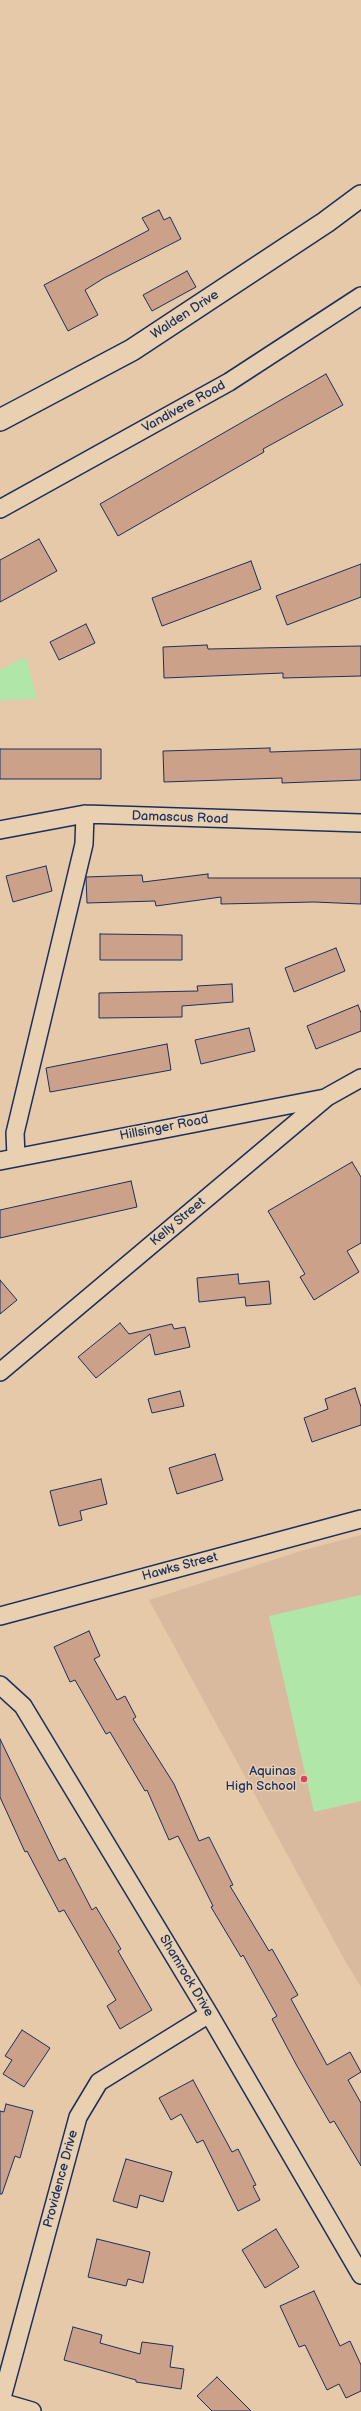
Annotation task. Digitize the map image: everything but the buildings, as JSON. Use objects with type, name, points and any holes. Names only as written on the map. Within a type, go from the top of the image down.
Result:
[{"type":"street","name":"Walden Drive","points":[[0,420],[132,350],[326,222],[361,196]]},
{"type":"street","name":"Vandivere Road","points":[[0,509],[229,382],[361,296]]},
{"type":"street","name":"Damascus Road","points":[[0,830],[85,814],[361,823]]},
{"type":"street","points":[[8,1158],[84,844],[85,814]]},
{"type":"street","name":"Kelly Street","points":[[0,1372],[327,1097],[361,1078]]},
{"type":"street","name":"Hillsinger Road","points":[[8,1158],[327,1097]]},
{"type":"street","name":"Hawks Street","points":[[0,1616],[361,1519]]},
{"type":"street","name":"Shamrock Drive","points":[[0,1685],[23,1706],[209,2014],[361,2275]]},
{"type":"street","name":"Providence Drive","points":[[0,2403],[78,2117],[99,2082],[209,2014]]},
{"type":"street","points":[[0,2403],[32,2411]]},
{"type":"shaded area","name":"Aquinas High School","points":[[361,1535],[361,1987],[344,1959],[149,1600],[304,1550]]},
{"type":"green space","points":[[26,657],[37,699],[0,700],[0,670]]},
{"type":"green space","points":[[361,1595],[361,1801],[314,1812],[269,1616]]},
{"type":"place","name":"Aquinas High School","points":[[304,1779]]}]
